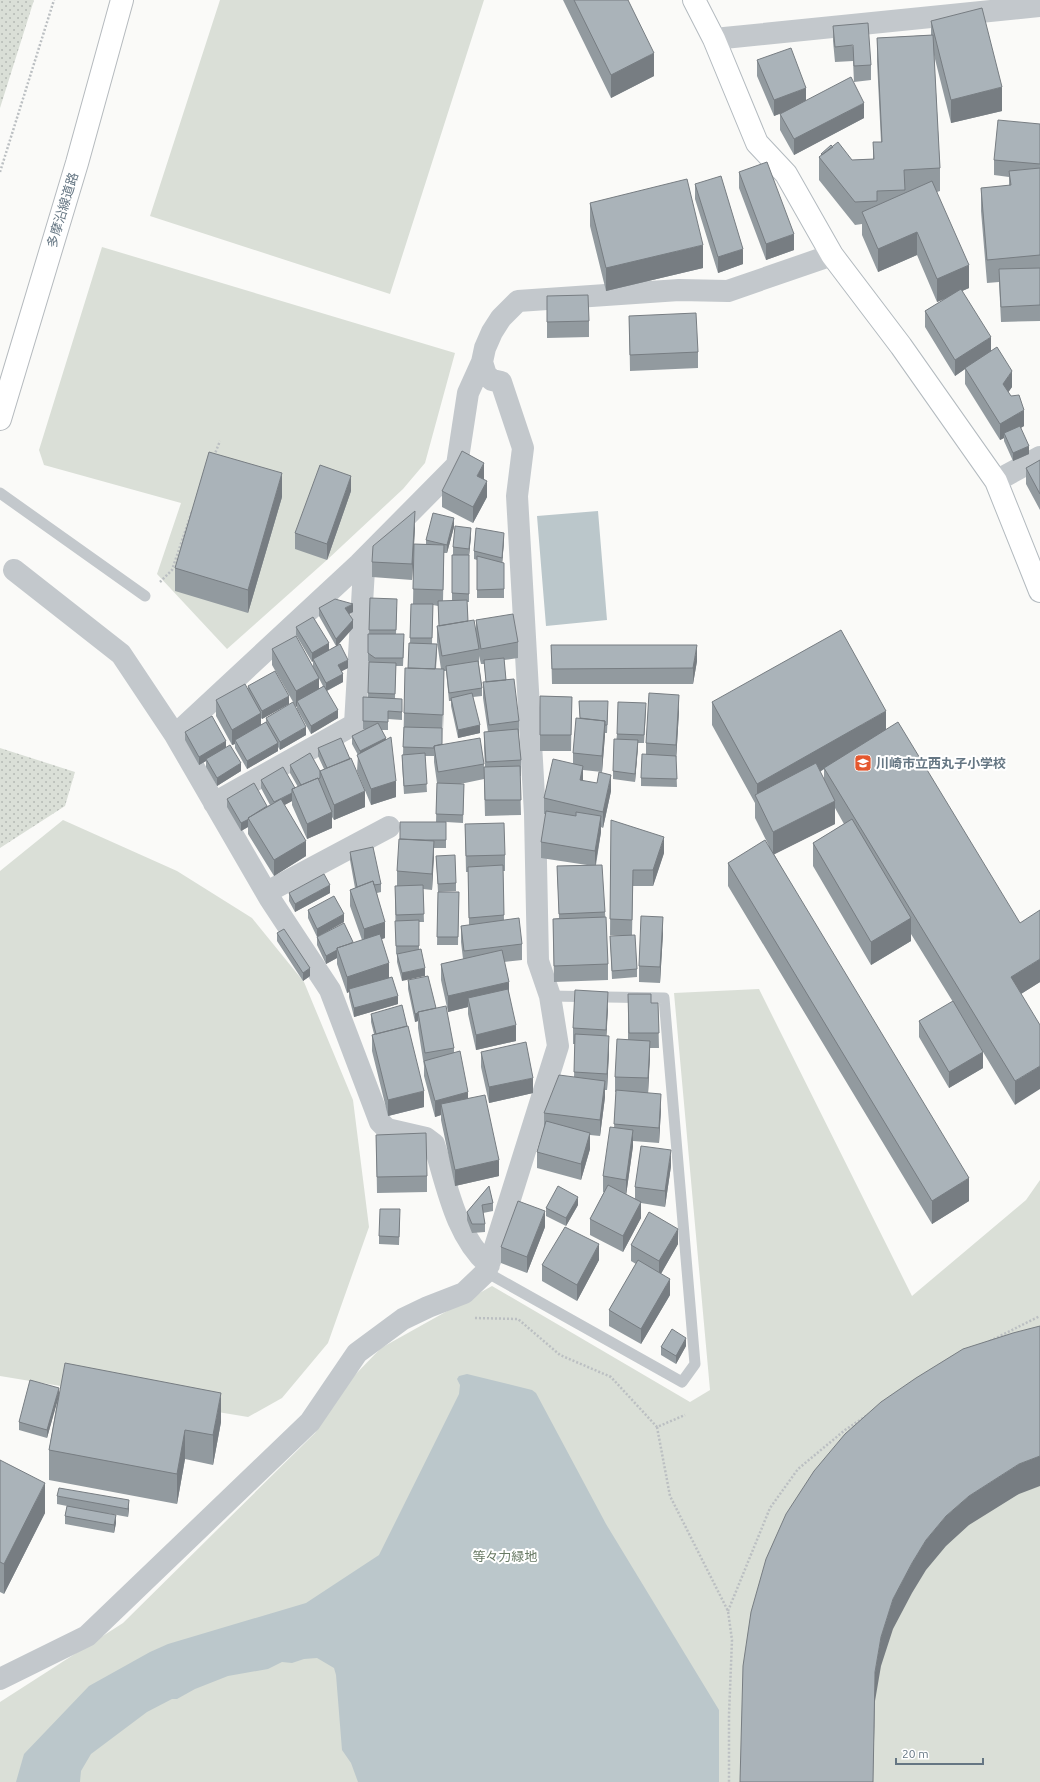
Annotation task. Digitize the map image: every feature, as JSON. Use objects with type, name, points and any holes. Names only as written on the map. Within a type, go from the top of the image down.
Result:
[{"type":"street","name":"多摩沿線道路","points":[[0,419],[122,0]]},
{"type":"street","points":[[694,0],[714,39],[758,144],[786,174],[832,255],[901,346],[996,481],[1040,591]]},
{"type":"street","points":[[714,39],[1040,6]]},
{"type":"street","points":[[175,735],[359,564],[457,465],[468,393],[482,362],[485,348],[492,332],[501,318],[518,301],[679,290],[728,291],[832,255]]},
{"type":"street","points":[[0,1679],[87,1636],[310,1422],[356,1353],[403,1319],[428,1307],[464,1293],[487,1268],[506,1217],[558,1046],[550,996],[538,961],[535,814],[517,496],[523,448],[501,382],[492,380],[486,375],[482,362]]},
{"type":"street","points":[[996,481],[1040,457]]},
{"type":"street","points":[[214,803],[355,724],[364,569],[359,564]]},
{"type":"street","points":[[14,570],[121,654],[175,735],[267,892],[330,990],[380,1122],[387,1129],[426,1138],[434,1144],[462,1232],[487,1268]]},
{"type":"street","points":[[267,892],[389,827]]},
{"type":"lane","points":[[0,493],[145,596]]},
{"type":"lane","points":[[487,1268],[682,1382],[695,1364],[664,998],[550,996]]},
{"type":"path","points":[[0,172],[54,0]]},
{"type":"path","points":[[212,461],[220,441]]},
{"type":"path","points":[[145,596],[172,570],[193,510]]},
{"type":"path","points":[[986,1343],[1040,1316]]},
{"type":"path","points":[[471,1318],[518,1319],[560,1355],[611,1377],[657,1427],[670,1496],[728,1612],[732,1640],[729,1714],[729,1782]]},
{"type":"path","points":[[728,1612],[770,1508],[798,1469],[845,1430],[875,1409]]},
{"type":"path","points":[[657,1427],[685,1415]]},
{"type":"green space","points":[[0,0],[34,0],[0,108]]},
{"type":"green space","points":[[220,0],[484,0],[390,294],[150,216]]},
{"type":"green space","points":[[102,247],[455,353],[425,463],[403,489],[328,559],[227,649],[157,574],[181,503],[44,465],[39,450]]},
{"type":"green space","points":[[0,748],[75,772],[65,806],[0,848]]},
{"type":"green space","points":[[63,820],[177,871],[252,918],[304,982],[353,1100],[369,1227],[328,1343],[282,1398],[248,1417],[0,1376],[0,871]]},
{"type":"green space","name":"等々力緑地","points":[[759,989],[912,1296],[1026,1200],[1040,1180],[1040,1782],[0,1782],[0,1702],[123,1623],[315,1433],[351,1379],[381,1348],[492,1286],[690,1402],[710,1390],[674,993]]},
{"type":"shaded area","points":[[598,511],[607,620],[546,626],[537,516]]},
{"type":"shaded area","points":[[467,1374],[532,1390],[536,1393],[606,1524],[719,1710],[719,1782],[358,1782],[351,1763],[342,1750],[336,1675],[334,1668],[317,1658],[304,1659],[292,1663],[282,1662],[268,1669],[228,1676],[195,1689],[177,1699],[172,1699],[147,1712],[91,1754],[81,1771],[80,1782],[16,1782],[24,1754],[89,1686],[150,1652],[168,1644],[306,1603],[379,1555],[459,1394],[460,1385],[457,1379],[459,1376]]},
{"type":"building","points":[[574,0],[628,0],[654,53],[611,75]]},
{"type":"building","points":[[982,8],[1002,87],[951,100],[931,21]]},
{"type":"building","points":[[868,23],[871,65],[854,66],[853,45],[835,47],[833,26]]},
{"type":"building","points":[[933,35],[940,168],[904,170],[905,190],[877,191],[877,201],[855,202],[819,157],[838,142],[852,160],[874,159],[873,142],[882,142],[877,38]]},
{"type":"building","points":[[791,48],[806,88],[774,100],[757,60]]},
{"type":"building","points":[[851,77],[864,103],[794,139],[780,114]]},
{"type":"building","points":[[998,120],[1040,124],[1040,164],[994,160]]},
{"type":"building","points":[[831,145],[833,147],[822,155],[821,154]]},
{"type":"building","points":[[767,162],[794,234],[766,244],[739,172]]},
{"type":"building","points":[[1040,168],[1040,255],[987,260],[981,188],[1011,185],[1009,171]]},
{"type":"building","points":[[721,176],[743,249],[718,257],[695,184]]},
{"type":"building","points":[[687,179],[703,245],[606,268],[590,203]]},
{"type":"building","points":[[932,181],[969,265],[937,279],[917,232],[878,249],[862,212]]},
{"type":"building","points":[[1040,268],[1040,305],[1001,307],[999,269]]},
{"type":"building","points":[[961,289],[991,337],[955,360],[925,311]]},
{"type":"building","points":[[588,295],[589,321],[547,322],[547,296]]},
{"type":"building","points":[[696,313],[698,352],[630,355],[629,316]]},
{"type":"building","points":[[997,347],[1012,371],[1003,384],[1011,396],[1019,395],[1024,410],[1000,424],[965,368]]},
{"type":"building","points":[[1020,426],[1029,446],[1013,453],[1004,433]]},
{"type":"building","points":[[462,451],[484,463],[477,476],[487,481],[473,507],[442,491]]},
{"type":"building","points":[[209,452],[282,473],[248,590],[175,568]]},
{"type":"building","points":[[1040,460],[1040,494],[1026,468]]},
{"type":"building","points":[[320,465],[351,476],[327,544],[295,533]]},
{"type":"building","points":[[415,511],[412,564],[372,562],[373,546]]},
{"type":"building","points":[[433,513],[454,518],[447,545],[426,540]]},
{"type":"building","points":[[455,526],[471,528],[469,549],[453,547]]},
{"type":"building","points":[[476,528],[504,533],[502,558],[474,551]]},
{"type":"building","points":[[414,544],[444,545],[443,590],[413,589]]},
{"type":"building","points":[[452,555],[469,555],[469,594],[452,593]]},
{"type":"building","points":[[477,556],[504,563],[504,589],[477,590]]},
{"type":"building","points":[[370,598],[397,599],[396,630],[369,630]]},
{"type":"building","points":[[335,599],[353,604],[345,608],[353,620],[336,639],[319,608]]},
{"type":"building","points":[[467,600],[468,621],[439,626],[438,601]]},
{"type":"building","points":[[411,604],[433,604],[432,638],[410,638]]},
{"type":"building","points":[[513,614],[518,642],[481,649],[476,620]]},
{"type":"building","points":[[313,617],[329,643],[312,653],[296,627]]},
{"type":"building","points":[[474,620],[479,649],[442,656],[437,626]]},
{"type":"building","points":[[841,630],[886,711],[757,784],[712,702]]},
{"type":"building","points":[[368,634],[404,634],[403,658],[375,658],[368,653]]},
{"type":"building","points":[[296,636],[319,678],[296,691],[272,649]]},
{"type":"building","points":[[409,643],[437,644],[435,669],[408,668]]},
{"type":"building","points":[[340,644],[348,660],[338,665],[343,674],[326,683],[313,659]]},
{"type":"building","points":[[551,645],[697,645],[693,668],[552,669]]},
{"type":"building","points":[[504,658],[506,680],[486,682],[484,660]]},
{"type":"building","points":[[478,661],[482,688],[449,693],[446,666]]},
{"type":"building","points":[[369,662],[396,663],[395,694],[368,693]]},
{"type":"building","points":[[405,668],[444,669],[443,715],[404,713]]},
{"type":"building","points":[[275,671],[289,696],[262,711],[248,686]]},
{"type":"building","points":[[514,679],[519,721],[489,725],[483,682]]},
{"type":"building","points":[[245,684],[261,713],[232,730],[216,700]]},
{"type":"building","points":[[324,686],[338,710],[311,726],[297,701]]},
{"type":"building","points":[[472,693],[480,725],[458,730],[451,698]]},
{"type":"building","points":[[649,693],[679,695],[676,745],[646,743]]},
{"type":"building","points":[[540,696],[572,697],[571,735],[540,735]]},
{"type":"building","points":[[363,697],[402,699],[402,712],[388,711],[388,722],[363,721]]},
{"type":"building","points":[[579,701],[608,701],[607,725],[605,725],[605,721],[580,718]]},
{"type":"building","points":[[293,702],[306,727],[280,742],[266,718]]},
{"type":"building","points":[[618,702],[646,703],[644,735],[617,734]]},
{"type":"building","points":[[212,716],[226,741],[199,757],[185,732]]},
{"type":"building","points":[[576,718],[605,721],[602,756],[573,753]]},
{"type":"building","points":[[266,722],[278,743],[247,761],[235,740]]},
{"type":"building","points":[[898,722],[1020,923],[1040,910],[1040,959],[1011,977],[1040,1025],[1040,1066],[1015,1081],[824,768]]},
{"type":"building","points":[[378,723],[386,738],[360,751],[352,736]]},
{"type":"building","points":[[404,727],[442,728],[442,744],[434,746],[434,748],[403,747]]},
{"type":"building","points":[[518,729],[521,760],[486,762],[484,732]]},
{"type":"building","points":[[391,737],[396,781],[371,789],[357,755]]},
{"type":"building","points":[[341,738],[350,759],[327,768],[318,748]]},
{"type":"building","points":[[480,738],[484,764],[438,772],[434,746]]},
{"type":"building","points":[[614,739],[638,740],[635,774],[613,771]]},
{"type":"building","points":[[230,745],[241,763],[217,778],[206,759]]},
{"type":"building","points":[[310,753],[320,771],[320,778],[301,785],[290,765]]},
{"type":"building","points":[[425,753],[427,784],[404,786],[402,755]]},
{"type":"building","points":[[642,754],[676,756],[677,779],[641,778]]},
{"type":"building","points":[[351,758],[365,791],[334,805],[320,771]]},
{"type":"building","points":[[553,759],[583,766],[580,780],[597,783],[599,772],[611,775],[603,812],[544,798]]},
{"type":"building","points":[[816,763],[835,801],[773,832],[755,795]]},
{"type":"building","points":[[520,766],[521,800],[485,800],[484,767]]},
{"type":"building","points":[[283,767],[295,788],[292,789],[292,793],[274,802],[261,780]]},
{"type":"building","points":[[318,778],[332,812],[307,824],[292,789]]},
{"type":"building","points":[[254,783],[267,806],[241,823],[227,799]]},
{"type":"building","points":[[437,783],[464,784],[463,815],[436,814]]},
{"type":"building","points":[[281,799],[306,841],[274,860],[248,818]]},
{"type":"building","points":[[546,811],[576,816],[576,812],[601,816],[595,851],[541,842]]},
{"type":"building","points":[[852,819],[911,918],[871,942],[813,843]]},
{"type":"building","points":[[611,820],[664,837],[653,870],[633,870],[632,920],[610,919]]},
{"type":"building","points":[[400,822],[446,822],[446,840],[400,839]]},
{"type":"building","points":[[504,823],[505,855],[466,856],[465,824]]},
{"type":"building","points":[[399,839],[434,841],[432,874],[397,871]]},
{"type":"building","points":[[765,840],[969,1178],[932,1201],[728,863]]},
{"type":"building","points":[[373,847],[381,884],[374,885],[373,881],[357,887],[350,852]]},
{"type":"building","points":[[455,855],[456,883],[438,884],[436,856]]},
{"type":"building","points":[[503,865],[504,915],[469,918],[468,867]]},
{"type":"building","points":[[602,865],[605,912],[559,914],[557,866]]},
{"type":"building","points":[[324,874],[330,885],[295,904],[289,893]]},
{"type":"building","points":[[373,881],[385,922],[364,929],[350,890]]},
{"type":"building","points":[[423,885],[424,914],[396,915],[395,886]]},
{"type":"building","points":[[438,892],[459,892],[458,937],[437,937]]},
{"type":"building","points":[[334,896],[344,914],[317,929],[308,910]]},
{"type":"building","points":[[641,916],[663,917],[660,967],[639,966]]},
{"type":"building","points":[[606,917],[608,964],[554,966],[553,919]]},
{"type":"building","points":[[519,918],[522,944],[464,951],[461,926]]},
{"type":"building","points":[[419,920],[419,946],[396,946],[395,921]]},
{"type":"building","points":[[344,923],[353,942],[337,948],[337,950],[326,956],[317,937]]},
{"type":"building","points":[[284,929],[310,968],[303,973],[277,933]]},
{"type":"building","points":[[380,934],[389,963],[347,977],[337,948]]},
{"type":"building","points":[[635,935],[637,969],[612,971],[610,936]]},
{"type":"building","points":[[421,949],[425,968],[402,973],[397,954]]},
{"type":"building","points":[[502,950],[509,982],[448,996],[441,964]]},
{"type":"building","points":[[428,976],[436,1008],[415,1014],[408,980]]},
{"type":"building","points":[[392,977],[398,996],[354,1008],[349,989]]},
{"type":"building","points":[[508,989],[516,1025],[476,1035],[468,998]]},
{"type":"building","points":[[575,990],[608,992],[606,1030],[573,1028]]},
{"type":"building","points":[[628,994],[651,994],[651,1003],[658,1003],[659,1033],[629,1033]]},
{"type":"building","points":[[953,1001],[983,1052],[949,1072],[919,1021]]},
{"type":"building","points":[[402,1005],[407,1026],[376,1034],[371,1014]]},
{"type":"building","points":[[446,1006],[454,1048],[425,1053],[418,1012]]},
{"type":"building","points":[[408,1026],[424,1091],[388,1100],[372,1035]]},
{"type":"building","points":[[575,1034],[609,1036],[607,1074],[574,1072]]},
{"type":"building","points":[[617,1039],[650,1041],[648,1078],[615,1077]]},
{"type":"building","points":[[526,1042],[533,1078],[489,1087],[481,1052]]},
{"type":"building","points":[[460,1051],[468,1092],[435,1101],[424,1061]]},
{"type":"building","points":[[559,1075],[605,1081],[600,1120],[544,1113]]},
{"type":"building","points":[[616,1090],[661,1094],[659,1128],[614,1124]]},
{"type":"building","points":[[485,1095],[499,1160],[455,1170],[441,1104]]},
{"type":"building","points":[[546,1121],[590,1133],[581,1164],[537,1152]]},
{"type":"building","points":[[610,1127],[633,1130],[626,1180],[603,1176]]},
{"type":"building","points":[[426,1133],[427,1176],[377,1177],[376,1135]]},
{"type":"building","points":[[641,1146],[671,1150],[665,1191],[635,1187]]},
{"type":"building","points":[[608,1185],[641,1202],[623,1236],[590,1219]]},
{"type":"building","points":[[489,1186],[493,1203],[482,1205],[485,1224],[472,1224],[467,1212]]},
{"type":"building","points":[[558,1186],[578,1197],[566,1218],[546,1208]]},
{"type":"building","points":[[518,1201],[545,1211],[527,1257],[501,1247]]},
{"type":"building","points":[[380,1209],[400,1209],[399,1237],[379,1236]]},
{"type":"building","points":[[649,1212],[678,1229],[659,1261],[631,1245]]},
{"type":"building","points":[[565,1227],[599,1244],[577,1285],[542,1265]]},
{"type":"building","points":[[638,1260],[670,1279],[641,1329],[609,1310]]},
{"type":"building","points":[[1040,1326],[1040,1456],[1019,1464],[969,1496],[946,1516],[926,1540],[893,1599],[881,1637],[875,1672],[873,1782],[740,1782],[743,1666],[751,1612],[766,1559],[786,1514],[814,1471],[845,1434],[881,1402],[916,1378],[963,1349]]},
{"type":"building","points":[[672,1329],[686,1338],[676,1356],[661,1347]]},
{"type":"building","points":[[65,1363],[221,1393],[213,1435],[185,1430],[177,1474],[49,1450]]},
{"type":"building","points":[[30,1380],[59,1388],[47,1430],[19,1422]]},
{"type":"building","points":[[0,1460],[45,1483],[4,1564],[0,1562]]},
{"type":"building","points":[[59,1488],[129,1500],[128,1509],[57,1496]]},
{"type":"building","points":[[67,1506],[116,1515],[114,1525],[65,1516]]},
{"type":"place","name":"川崎市立西丸子小学校","points":[[863,763]]}]
